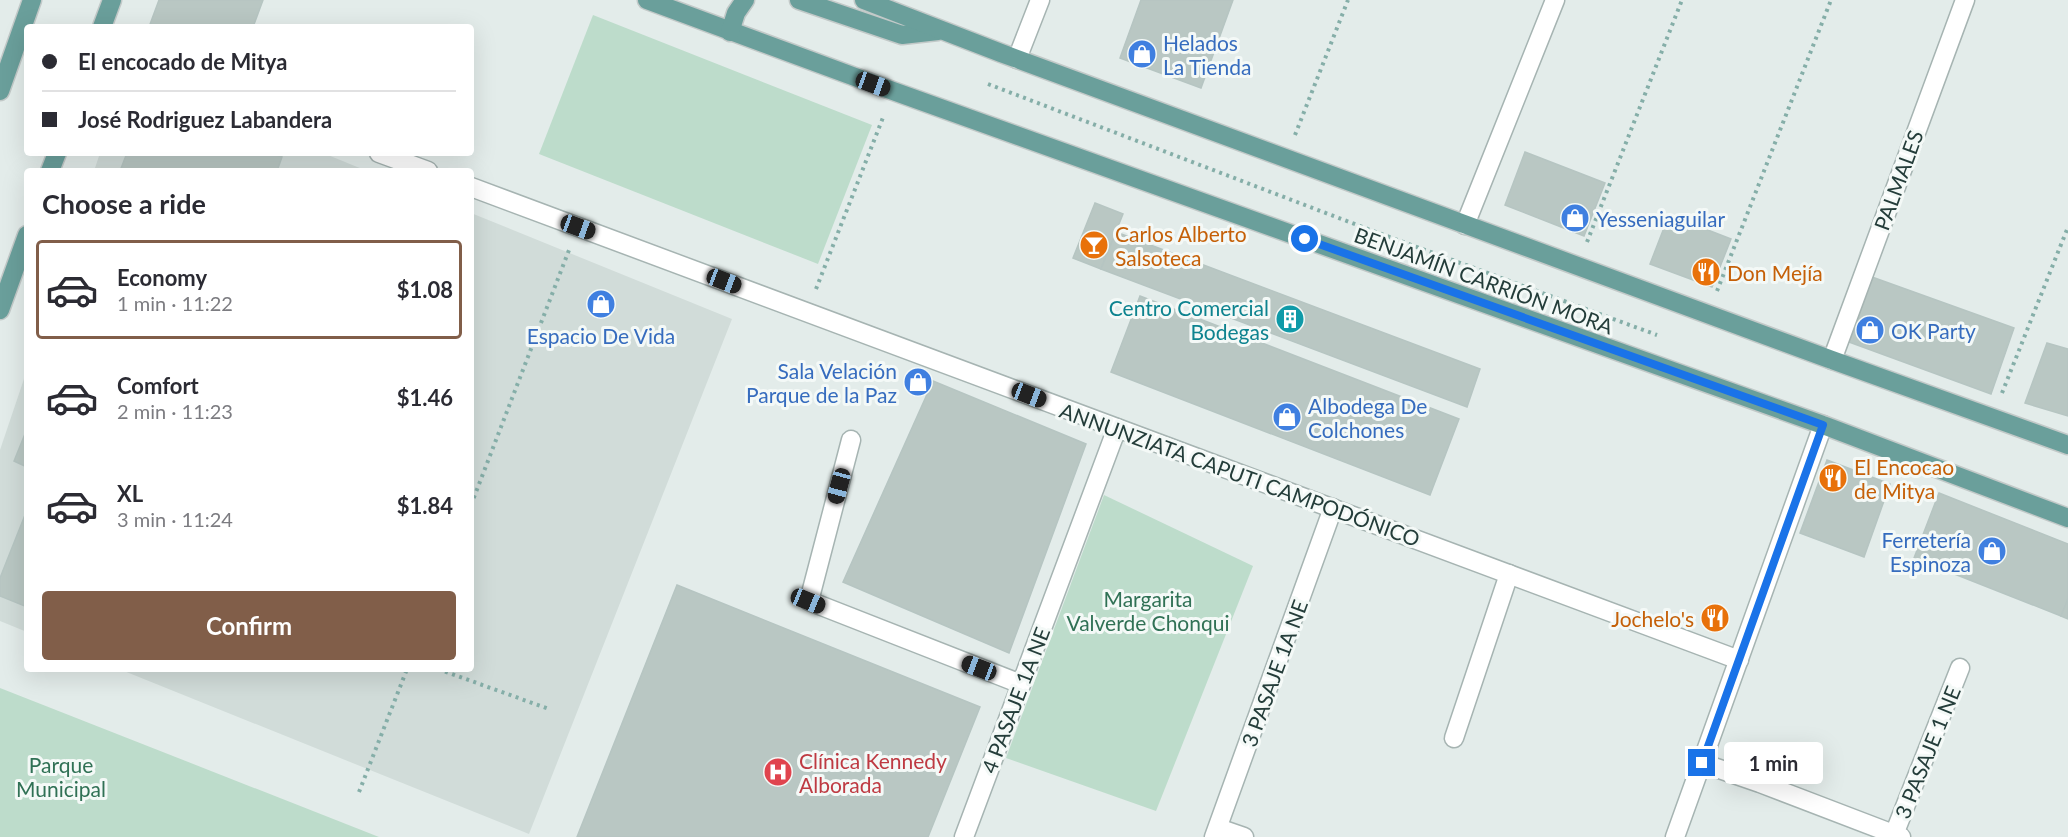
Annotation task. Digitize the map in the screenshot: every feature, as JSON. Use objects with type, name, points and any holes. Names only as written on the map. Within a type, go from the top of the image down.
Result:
[{"type":"main road","points":[[0,91],[32,0]]},
{"type":"main road","points":[[103,24],[112,0]]},
{"type":"main road","name":"BENJAMÍN CARRIÓN MORA","points":[[647,0],[893,92],[1823,425],[2068,518]]},
{"type":"main road","points":[[730,32],[736,13],[745,0]]},
{"type":"main road","points":[[799,0],[902,35],[943,30]]},
{"type":"main road","points":[[864,0],[1465,225],[2068,445]]},
{"type":"main road","points":[[0,310],[24,243]]},
{"type":"street","points":[[1017,59],[1040,0]]},
{"type":"street","points":[[1465,225],[1555,0]]},
{"type":"street","name":"PALMALES","points":[[1832,360],[1965,0]]},
{"type":"street","points":[[387,156],[420,168]]},
{"type":"street","name":"ANNUNZIATA CAPUTI CAMPODÓNICO","points":[[474,188],[1739,660]]},
{"type":"street","points":[[1675,837],[1823,425]]},
{"type":"street","name":"4 PASAJE 1A NE","points":[[964,837],[1117,428]]},
{"type":"street","points":[[851,440],[808,601],[1021,684]]},
{"type":"street","name":"3 PASAJE 1A NE","points":[[1216,832],[1333,508]]},
{"type":"street","points":[[1454,738],[1509,574]]},
{"type":"street","name":"3 PASAJE 1 NE","points":[[1896,836],[1960,668]]},
{"type":"street","points":[[1702,763],[1896,836]]},
{"type":"street","points":[[1216,832],[1244,837]]},
{"type":"path","points":[[1286,158],[1348,0]]},
{"type":"path","points":[[1577,266],[1682,0]]},
{"type":"path","points":[[1708,314],[1831,0]]},
{"type":"path","points":[[988,84],[1365,228],[1664,337]]},
{"type":"path","points":[[807,312],[893,92]]},
{"type":"path","points":[[474,497],[578,227]]},
{"type":"path","points":[[2002,392],[2068,227]]},
{"type":"path","points":[[359,792],[406,672]]},
{"type":"path","points":[[446,672],[549,709]]},
{"type":"shaded area","points":[[99,156],[330,156],[360,168],[95,168]]},
{"type":"shaded area","points":[[474,214],[732,319],[529,834],[126,672],[474,672]]},
{"type":"shaded area","points":[[24,379],[24,631],[0,621],[0,450]]},
{"type":"green space","points":[[593,15],[872,125],[818,264],[539,154]]},
{"type":"green space","name":"Margarita Valverde Chonqui","points":[[1104,495],[1253,566],[1156,811],[1006,758]]},
{"type":"green space","name":"Parque Municipal","points":[[0,688],[379,837],[0,837]]},
{"type":"building","points":[[159,0],[263,0],[254,24],[150,24]]},
{"type":"building","points":[[1141,0],[1233,0],[1201,88],[1120,58]]},
{"type":"building","points":[[1525,152],[1605,183],[1584,236],[1505,205]]},
{"type":"building","points":[[126,156],[282,157],[278,168],[121,168]]},
{"type":"building","name":"Carlos Alberto Salsoteca","points":[[1095,203],[1123,214],[1101,269],[1073,258]]},
{"type":"building","points":[[1669,215],[1731,239],[1712,287],[1650,264]]},
{"type":"building","name":"Centro Comercial Bodegas","points":[[1116,232],[1480,369],[1467,407],[1101,269]]},
{"type":"building","points":[[1872,277],[2014,328],[1991,394],[1849,342]]},
{"type":"building","points":[[1140,296],[1459,419],[1430,495],[1111,372]]},
{"type":"building","points":[[2047,343],[2068,349],[2068,416],[2025,403]]},
{"type":"building","points":[[933,381],[1086,444],[1009,653],[843,582]]},
{"type":"building","points":[[24,436],[24,466],[14,461]]},
{"type":"building","points":[[1827,460],[1890,484],[1864,557],[1800,533]]},
{"type":"building","name":"Ferretería Espinoza","points":[[1939,493],[2068,544],[2068,599],[2061,616],[1914,558]]},
{"type":"building","points":[[24,518],[24,606],[0,596],[0,578]]},
{"type":"building","name":"Clínica Kennedy Alborada","points":[[677,585],[980,707],[928,837],[577,837]]},
{"type":"building","points":[[2068,599],[2068,619],[2061,616]]},
{"type":"place","name":"Helados La Tienda","points":[[1142,54]]},
{"type":"place","name":"Yesseniaguilar","points":[[1575,218]]},
{"type":"place","name":"Carlos Alberto Salsoteca","points":[[1094,245]]},
{"type":"place","name":"Don Mejía","points":[[1706,272]]},
{"type":"place","name":"Espacio De Vida","points":[[601,304]]},
{"type":"place","name":"Centro Comercial Bodegas","points":[[1290,319]]},
{"type":"place","name":"OK Party","points":[[1870,330]]},
{"type":"place","name":"Sala Velación Parque de la Paz","points":[[918,382]]},
{"type":"place","name":"Albodega De Colchones","points":[[1287,417]]},
{"type":"place","name":"El Encocao de Mitya","points":[[1833,478]]},
{"type":"place","name":"Ferretería Espinoza","points":[[1992,551]]},
{"type":"place","name":"Jochelo's","points":[[1715,618]]},
{"type":"place","name":"Clínica Kennedy Alborada","points":[[778,772]]},
{"type":"route","points":[[1305,239],[1823,425],[1702,763]]}]
